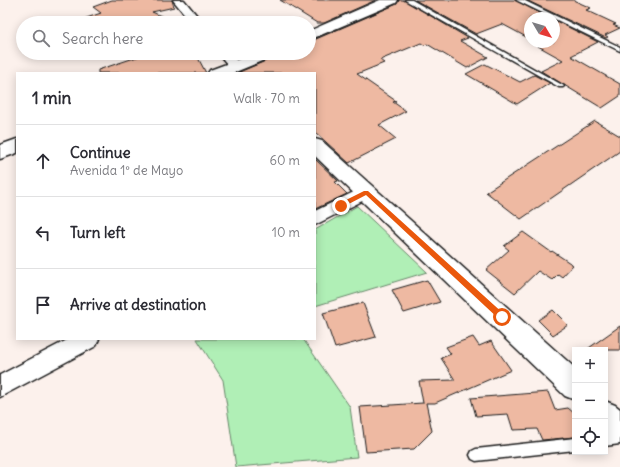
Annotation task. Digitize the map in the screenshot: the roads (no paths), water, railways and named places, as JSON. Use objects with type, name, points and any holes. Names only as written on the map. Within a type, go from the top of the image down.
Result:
[{"type":"main road","points":[[316,33],[391,0]]},
{"type":"main road","points":[[224,72],[239,70],[256,60]]},
{"type":"main road","points":[[0,153],[16,145]]},
{"type":"main road","points":[[316,146],[572,383]]},
{"type":"main road","points":[[608,418],[620,430]]},
{"type":"street","points":[[178,0],[192,16]]},
{"type":"street","points":[[230,60],[239,70]]},
{"type":"street","points":[[316,218],[366,192]]},
{"type":"street","points":[[0,386],[87,340]]},
{"type":"lane","points":[[408,0],[561,86]]},
{"type":"lane","points":[[519,0],[620,49]]},
{"type":"lane","points":[[608,440],[620,438]]},
{"type":"lane","points":[[476,455],[572,444]]}]
